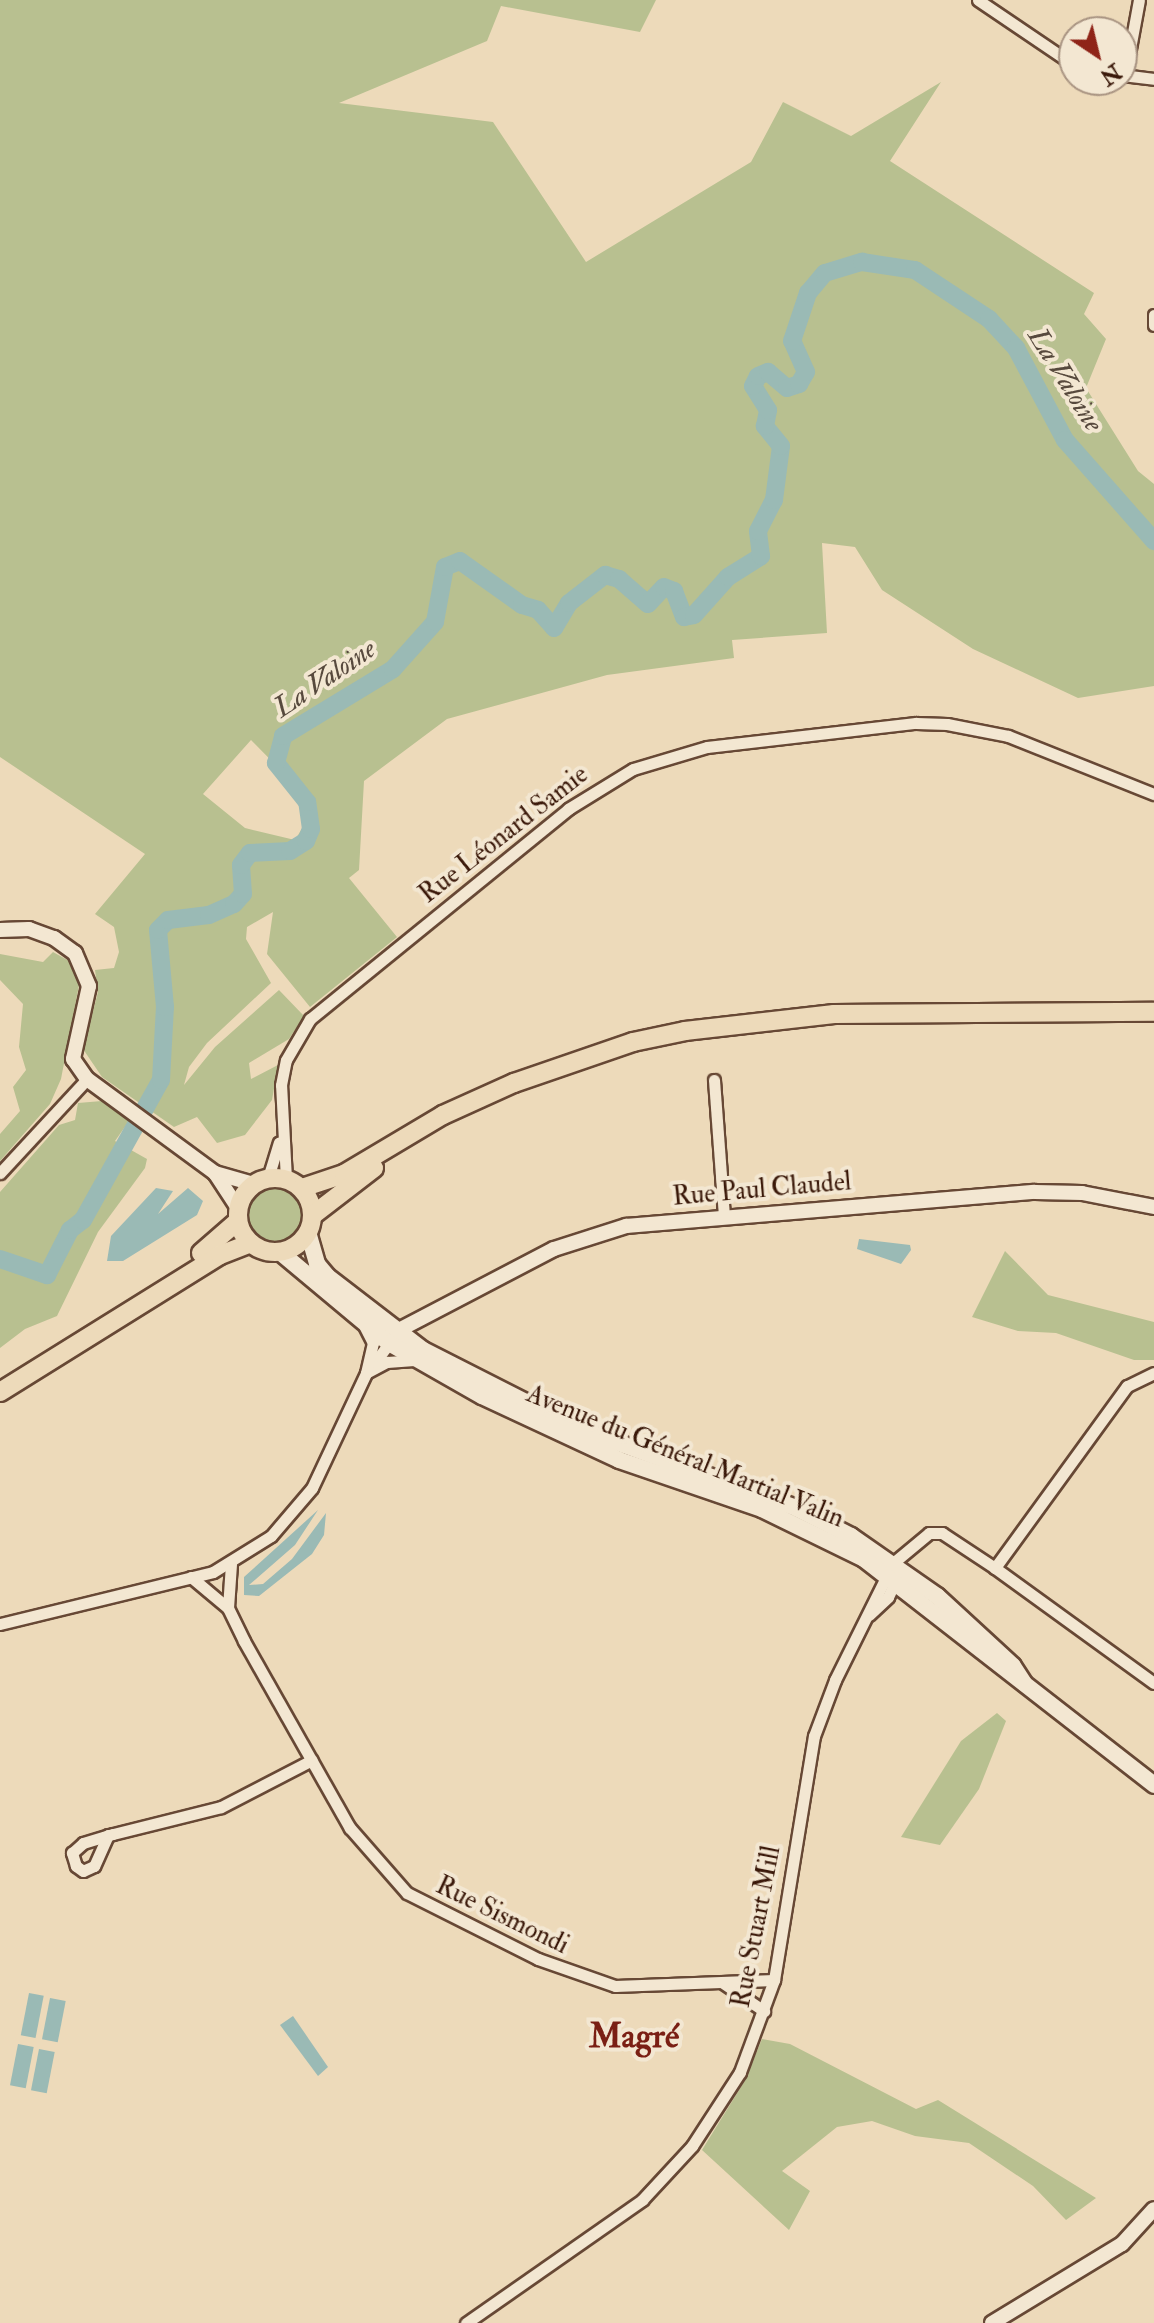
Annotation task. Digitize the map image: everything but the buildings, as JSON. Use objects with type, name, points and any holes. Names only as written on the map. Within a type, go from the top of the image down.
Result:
[{"type":"main road","points":[[0,1379],[224,1238],[238,1215],[277,1182],[344,1174],[443,1115],[514,1083],[633,1042],[685,1031],[834,1014],[1154,1012]]},
{"type":"main road","points":[[0,1392],[220,1255],[251,1243],[280,1252],[298,1244],[311,1224],[393,1154],[449,1123],[546,1080],[650,1048],[704,1036],[835,1022],[1154,1023]]},
{"type":"main road","points":[[277,1182],[311,1224]]},
{"type":"main road","points":[[238,1215],[251,1243]]},
{"type":"main road","name":"Avenue du Général Martial Valin","points":[[311,1224],[317,1264],[390,1338],[423,1350],[575,1427],[796,1508],[896,1568],[1013,1666],[1026,1686],[1154,1785]]},
{"type":"main road","name":"Avenue du Général Martial Valin","points":[[280,1252],[354,1314],[418,1360],[545,1429],[762,1509],[896,1568]]},
{"type":"street","points":[[980,1],[1058,54]]},
{"type":"street","points":[[1154,315],[1154,325]]},
{"type":"street","name":"Rue Léonard Samie","points":[[280,1138],[286,1060],[310,1019],[568,809],[614,778],[657,759],[707,747],[947,724],[1008,736],[1154,794]]},
{"type":"street","points":[[0,930],[29,929],[54,938],[75,953],[89,986],[73,1059],[87,1079],[215,1173],[238,1215]]},
{"type":"street","points":[[0,1173],[87,1079]]},
{"type":"street","points":[[714,1080],[724,1217]]},
{"type":"street","points":[[277,1182],[280,1138]]},
{"type":"street","points":[[277,1182],[280,1138]]},
{"type":"street","points":[[215,1173],[277,1182]]},
{"type":"street","name":"Rue Paul Claudel","points":[[390,1338],[593,1234],[724,1217],[1035,1192],[1082,1193],[1154,1207]]},
{"type":"street","points":[[0,1624],[191,1577],[231,1564],[279,1529],[312,1488],[366,1373],[372,1355],[370,1333],[354,1314]]},
{"type":"street","points":[[372,1355],[390,1338]]},
{"type":"street","points":[[366,1373],[390,1338]]},
{"type":"street","points":[[366,1373],[387,1362],[418,1360]]},
{"type":"street","points":[[995,1568],[1127,1386],[1154,1373]]},
{"type":"street","name":"Rue Stuart Mill","points":[[466,2323],[607,2228],[685,2155],[740,2072],[774,1980],[814,1736],[835,1680],[869,1615],[896,1568],[929,1533],[942,1533],[995,1568],[1154,1683]]},
{"type":"street","points":[[228,1608],[231,1564]]},
{"type":"street","name":"Rue Sismondi","points":[[191,1577],[228,1608],[350,1828],[407,1893],[544,1962],[615,1986],[774,1980]]},
{"type":"street","points":[[108,1835],[221,1807],[272,1785],[312,1760]]},
{"type":"street","points":[[723,1983],[764,2011]]},
{"type":"street","points":[[992,2323],[1122,2244],[1154,2209]]},
{"type":"green space","points":[[0,0],[656,0],[640,32],[501,6],[487,41],[339,103],[493,122],[586,262],[751,162],[783,102],[851,136],[941,82],[890,161],[1094,293],[1084,314],[1106,339],[1086,388],[1138,471],[1154,484],[1154,686],[1078,698],[973,649],[882,590],[855,547],[822,543],[827,633],[732,640],[734,658],[607,675],[447,719],[364,781],[359,870],[349,878],[397,937],[310,1007],[267,954],[273,912],[247,927],[246,939],[271,983],[207,1043],[189,1067],[184,1085],[215,1047],[279,990],[304,1016],[289,1039],[249,1063],[251,1079],[278,1065],[272,1100],[245,1135],[217,1143],[197,1117],[174,1127],[102,1077],[83,1049],[98,992],[95,970],[114,968],[119,952],[114,927],[95,914],[145,854],[0,757]],"holes":[[[251,740],[316,806],[295,840],[245,828],[203,794]]]},
{"type":"green space","points":[[53,952],[71,962],[80,980],[61,1079],[50,1104],[0,1161],[0,1134],[20,1111],[13,1087],[26,1070],[19,1047],[23,1004],[0,980],[0,954],[43,962]]},
{"type":"green space","points":[[102,1101],[129,1121],[115,1141],[147,1159],[145,1168],[98,1232],[57,1316],[25,1329],[0,1348],[0,1192],[59,1125],[75,1120],[78,1103]]},
{"type":"green space","points":[[275,1182],[293,1188],[301,1196],[307,1214],[301,1232],[293,1240],[275,1246],[257,1240],[249,1232],[243,1214],[249,1196],[257,1188]]},
{"type":"green space","points":[[1005,1251],[1048,1295],[1154,1322],[1154,1360],[1134,1360],[1056,1333],[1018,1331],[972,1317]]},
{"type":"green space","points":[[997,1713],[1006,1721],[979,1789],[940,1845],[901,1837],[961,1741]]},
{"type":"green space","points":[[762,2039],[790,2044],[916,2109],[938,2100],[1096,2198],[1066,2220],[1033,2186],[969,2143],[915,2136],[872,2121],[837,2127],[782,2171],[810,2191],[789,2230],[702,2150],[744,2082]]},
{"type":"water","points":[[156,1188],[173,1191],[158,1214],[188,1188],[203,1201],[197,1215],[123,1261],[107,1261],[111,1236]]},
{"type":"water","points":[[859,1239],[910,1245],[911,1250],[901,1264],[857,1249]]},
{"type":"water","points":[[318,1510],[295,1545],[249,1585],[263,1584],[292,1559],[326,1513],[324,1535],[312,1554],[259,1596],[244,1595],[244,1577]]},
{"type":"water","points":[[29,1993],[44,1996],[36,2038],[21,2035]]},
{"type":"water","points":[[50,1998],[66,2001],[58,2042],[42,2039]]},
{"type":"water","points":[[293,2016],[328,2067],[318,2076],[280,2025]]},
{"type":"water","points":[[18,2044],[34,2047],[26,2088],[10,2085]]},
{"type":"water","points":[[39,2049],[55,2052],[47,2093],[31,2090]]},
{"type":"waterway","name":"La Valoine","points":[[0,1259],[47,1275],[70,1230],[83,1220],[161,1080],[165,1007],[158,930],[168,920],[209,915],[234,904],[243,894],[241,865],[250,853],[290,851],[306,841],[311,829],[307,802],[276,763],[283,736],[393,669],[435,622],[445,567],[460,561],[522,605],[538,610],[554,628],[569,603],[605,575],[619,579],[648,604],[664,587],[674,591],[684,617],[694,615],[728,577],[761,556],[758,531],[774,500],[781,446],[765,426],[768,410],[753,386],[758,376],[768,372],[787,388],[799,384],[806,372],[792,341],[808,293],[825,273],[862,262],[915,270],[989,319],[1016,348],[1065,440],[1154,541]]},
{"type":"district","name":"Magré","points":[[634,2037]]}]
